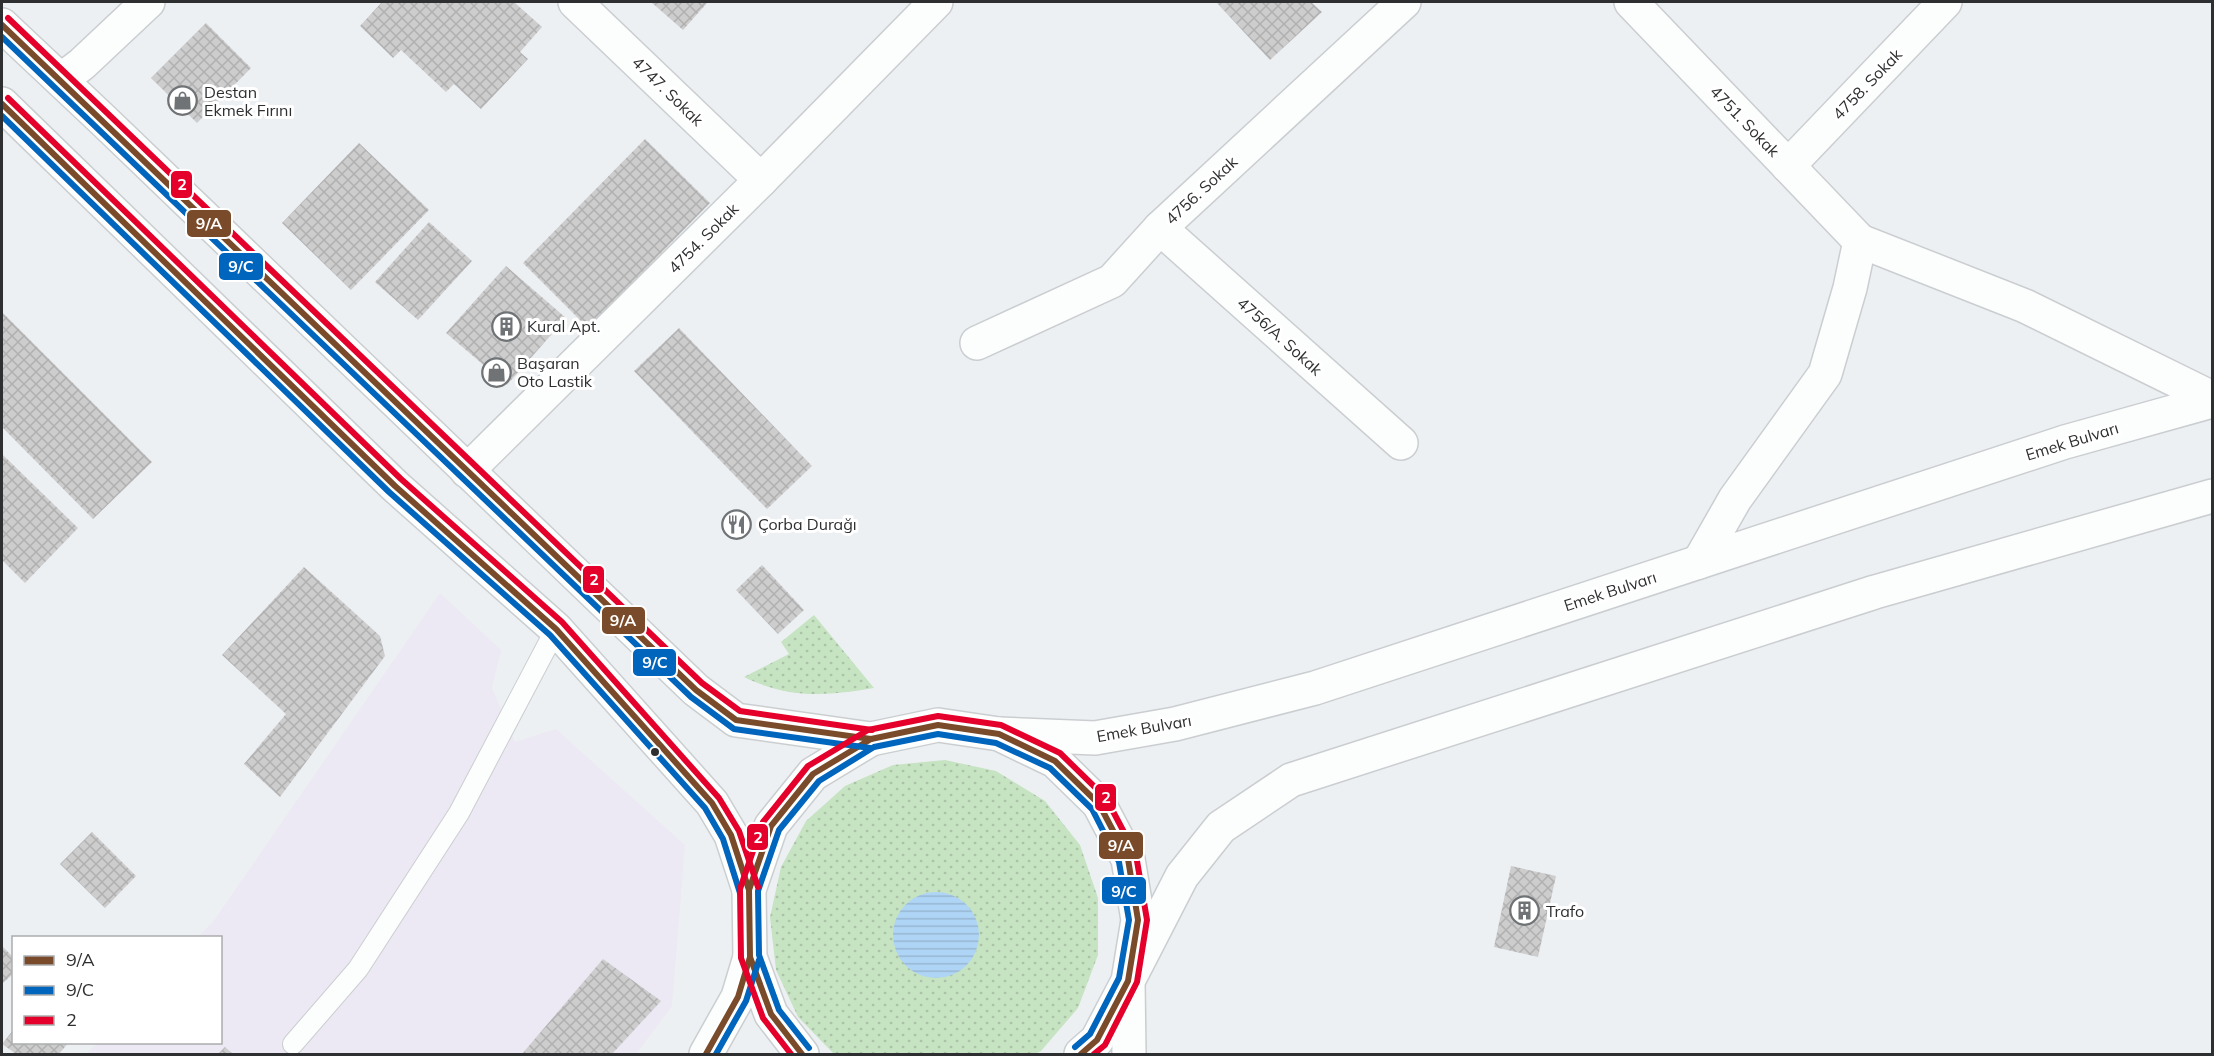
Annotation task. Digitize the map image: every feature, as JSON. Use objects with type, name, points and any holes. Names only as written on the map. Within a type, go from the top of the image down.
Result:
[{"type":"main road","points":[[61,80],[82,64],[148,2]]},
{"type":"main road","name":"4747. Sokak","points":[[575,2],[761,180]]},
{"type":"main road","name":"4754. Sokak","points":[[467,471],[761,180],[936,2]]},
{"type":"main road","name":"4756. Sokak","points":[[977,343],[1112,281],[1160,228],[1404,2]]},
{"type":"main road","name":"4751. Sokak","points":[[1631,2],[1860,241]]},
{"type":"main road","name":"4758. Sokak","points":[[1788,166],[1945,2]]},
{"type":"main road","points":[[2,25],[696,690],[736,720],[871,739]]},
{"type":"main road","points":[[2,104],[395,486],[556,629],[712,803],[731,835],[749,890],[750,957],[738,997],[706,1054]]},
{"type":"main road","name":"4756/A. Sokak","points":[[1160,228],[1401,443]]},
{"type":"main road","points":[[1699,562],[1735,499],[1825,374],[1850,288],[1860,241],[2025,306],[2212,400]]},
{"type":"main road","name":"Emek Bulvarı","points":[[999,734],[1095,738],[1175,724],[1315,688],[2065,442],[2212,400]]},
{"type":"main road","points":[[1081,1054],[1097,1040],[1182,876],[1221,827],[1291,780],[1875,592],[2212,496]]},
{"type":"main road","points":[[749,890],[771,826],[813,774],[871,739],[938,725],[999,734],[1055,761],[1099,804],[1128,859],[1138,920],[1128,981],[1129,1054]]},
{"type":"main road","points":[[750,957],[771,1014],[802,1054]]},
{"type":"lane","points":[[293,1044],[358,969],[459,813],[556,629]]},
{"type":"shaded area","points":[[440,593],[501,650],[492,688],[515,742],[556,729],[685,845],[672,1006],[636,1054],[86,1054],[97,1044],[222,1044],[222,936],[199,936],[215,919]]},
{"type":"green space","points":[[814,615],[874,688],[840,693],[808,694],[777,689],[744,677],[789,654],[781,642]]},
{"type":"green space","points":[[945,760],[996,771],[1045,801],[1080,845],[1098,898],[1098,955],[1078,1008],[1041,1051],[1035,1054],[834,1054],[798,1017],[776,970],[770,917],[781,867],[806,821],[845,786],[893,765]]},
{"type":"water","points":[[928,892],[944,892],[967,904],[976,918],[979,935],[976,952],[967,966],[944,978],[928,978],[912,971],[900,959],[893,943],[893,927],[900,911],[912,899]]},
{"type":"building","points":[[382,2],[514,2],[542,27],[520,52],[528,59],[481,109],[454,84],[446,92],[401,50],[393,58],[360,26]]},
{"type":"building","points":[[651,2],[708,2],[683,30]]},
{"type":"building","points":[[1216,2],[1311,2],[1322,12],[1270,60]]},
{"type":"building","points":[[206,23],[251,68],[197,123],[151,78]]},
{"type":"building","points":[[645,139],[710,203],[588,328],[523,263]]},
{"type":"building","points":[[359,143],[429,210],[351,290],[282,223]]},
{"type":"building","points":[[429,222],[472,261],[418,320],[375,282]]},
{"type":"building","name":"Kural Apt.","points":[[506,266],[566,318],[507,385],[446,333]]},
{"type":"building","points":[[2,312],[152,462],[93,519],[2,427]]},
{"type":"building","points":[[679,328],[812,466],[767,509],[634,371]]},
{"type":"building","points":[[2,454],[78,528],[25,583],[2,560]]},
{"type":"building","points":[[762,565],[804,610],[778,634],[736,590]]},
{"type":"building","points":[[304,567],[380,636],[385,656],[280,797],[244,764],[286,714],[222,655]]},
{"type":"building","points":[[92,832],[136,876],[105,908],[60,864]]},
{"type":"building","name":"Trafo","points":[[1511,866],[1556,876],[1538,957],[1494,947]]},
{"type":"building","points":[[2,946],[12,956],[12,975],[2,984]]},
{"type":"building","points":[[603,959],[661,1001],[612,1054],[522,1054]]},
{"type":"building","points":[[12,1032],[12,1044],[67,1044],[59,1054],[16,1054],[2,1044]]},
{"type":"building","points":[[225,1047],[233,1054],[218,1054]]},
{"type":"transit line","name":"2","points":[[8,18],[702,683],[740,711],[872,730]]},
{"type":"transit line","name":"9/A","points":[[2,25],[696,690],[736,720],[871,739]]},
{"type":"transit line","name":"9/C","points":[[2,37],[691,697],[734,729],[870,748]]},
{"type":"transit line","name":"2","points":[[8,98],[401,479],[562,622],[719,798],[739,831],[758,887]]},
{"type":"transit line","name":"9/A","points":[[2,104],[395,486],[556,629],[712,803],[731,835],[749,890]]},
{"type":"transit line","name":"9/C","points":[[2,116],[389,492],[550,635],[705,808],[723,839],[740,893]]},
{"type":"transit line","name":"2","points":[[791,1054],[763,1018],[741,958],[740,889],[763,822],[808,766],[868,730],[938,716],[1001,725],[1060,753],[1106,798],[1136,855],[1147,920],[1137,982],[1105,1045],[1094,1054]]},
{"type":"transit line","name":"9/A","points":[[802,1054],[771,1014],[750,957],[749,890],[771,826],[813,774],[871,739],[938,725],[999,734],[1055,761],[1099,804],[1128,859],[1138,920],[1128,981],[1097,1040],[1081,1054]]},
{"type":"transit line","name":"9/C","points":[[809,1048],[779,1010],[759,955],[758,891],[779,830],[819,781],[874,747],[938,734],[996,743],[1050,768],[1092,809],[1119,862],[1129,920],[1119,978],[1090,1034],[1075,1047]]},
{"type":"transit line","name":"9/A","points":[[706,1054],[738,997],[750,957]]},
{"type":"transit line","name":"9/C","points":[[716,1054],[746,1001],[759,960]]},
{"type":"place","name":"Destan Ekmek Fırını","points":[[183,101]]},
{"type":"place","name":"Kural Apt.","points":[[506,326]]},
{"type":"place","name":"Başaran Oto Lastik","points":[[496,372]]},
{"type":"place","name":"Çorba Durağı","points":[[737,524]]},
{"type":"place","name":"Trafo","points":[[1525,911]]}]
